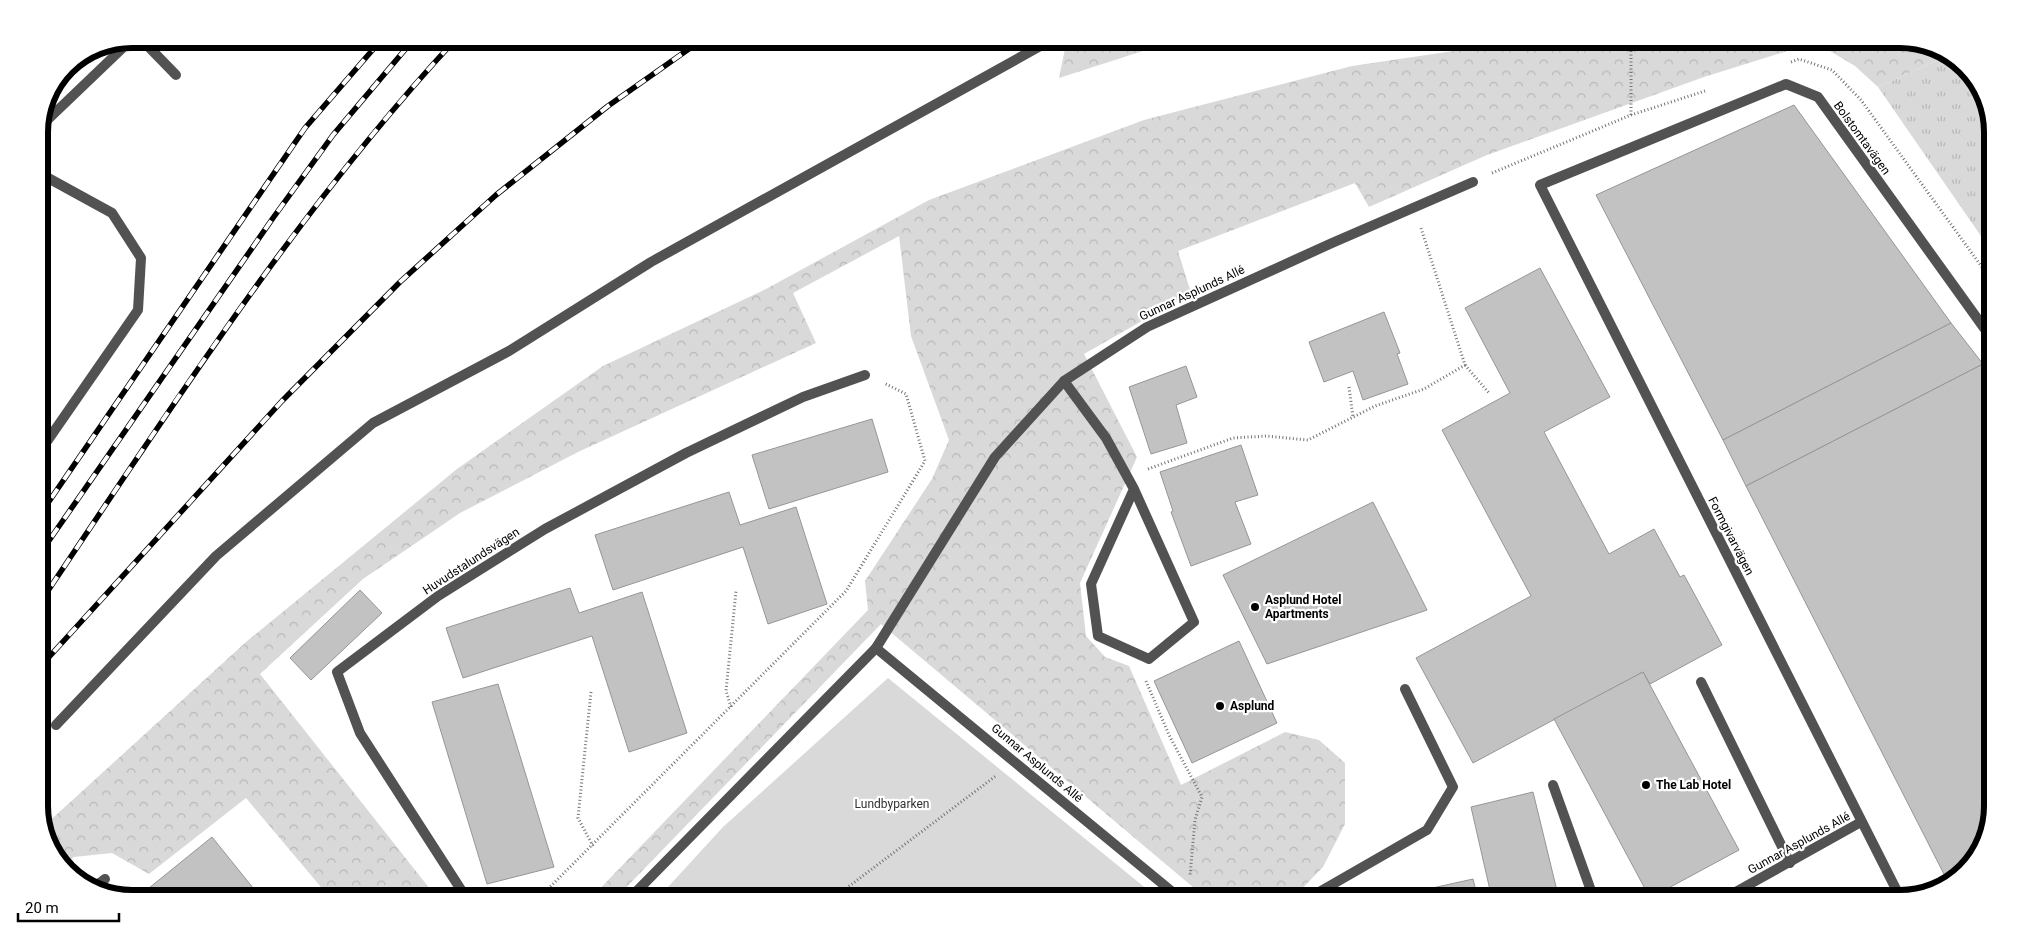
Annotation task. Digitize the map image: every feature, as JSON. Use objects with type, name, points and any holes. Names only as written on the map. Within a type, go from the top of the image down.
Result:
[{"type":"street","points":[[49,118],[123,48]]},
{"type":"street","points":[[150,48],[176,75]]},
{"type":"street","points":[[56,725],[216,556],[373,423],[509,351],[651,262],[1038,48]]},
{"type":"street","name":"Bolstomtavägen","points":[[1540,185],[1786,84],[1818,97],[1983,327]]},
{"type":"street","points":[[48,178],[112,213],[141,258],[138,310],[48,440]]},
{"type":"street","name":"Gunnar Asplunds Allé","points":[[637,891],[876,648],[995,457],[1064,381],[1147,327],[1473,182]]},
{"type":"street","name":"Formgivarvägen","points":[[1540,185],[1897,891]]},
{"type":"street","name":"Huvudstalundsvägen","points":[[462,891],[360,733],[337,672],[438,596],[545,529],[686,453],[803,398],[865,375]]},
{"type":"street","points":[[1064,381],[1106,438],[1134,489],[1194,622],[1149,659],[1098,636],[1091,584],[1134,489]]},
{"type":"street","name":"Gunnar Asplunds Allé","points":[[876,648],[1016,761],[1171,891]]},
{"type":"street","points":[[1701,682],[1790,863]]},
{"type":"street","points":[[1321,891],[1426,830],[1453,787],[1405,689]]},
{"type":"street","points":[[1553,785],[1591,891]]},
{"type":"street","name":"Gunnar Asplunds Allé","points":[[1738,891],[1861,822]]},
{"type":"street","points":[[99,883],[105,878]]},
{"type":"path","points":[[1630,48],[1629,74],[1631,115]]},
{"type":"path","points":[[1789,62],[1799,59],[1832,70],[1861,100],[1983,269]]},
{"type":"path","points":[[1473,182],[1631,115],[1715,87]]},
{"type":"path","points":[[1415,207],[1465,365],[1489,393]]},
{"type":"path","points":[[1145,470],[1233,438],[1266,436],[1308,440],[1375,406],[1424,389],[1465,365]]},
{"type":"path","points":[[546,891],[846,591],[925,461],[906,394],[865,375]]},
{"type":"path","points":[[1349,387],[1353,417]]},
{"type":"path","points":[[731,707],[726,691],[736,590]]},
{"type":"path","points":[[1149,659],[1145,678],[1169,735],[1202,797],[1196,820],[1189,882]]},
{"type":"path","points":[[591,692],[578,818],[593,846]]},
{"type":"path","points":[[843,891],[1016,761]]},
{"type":"green space","points":[[1065,48],[1152,48],[1059,78]]},
{"type":"green space","points":[[1474,48],[1899,48],[1916,49],[1941,59],[1878,87],[1855,66],[1830,51],[1794,49],[1704,77],[1487,155],[1369,207],[1355,183],[1178,251],[1191,293],[1084,354],[1137,457],[1080,583],[1086,636],[1105,657],[1129,666],[1181,785],[1285,732],[1319,740],[1345,763],[1345,824],[1323,867],[1300,891],[1198,891],[881,624],[623,891],[598,891],[868,610],[865,581],[932,479],[949,440],[911,336],[899,236],[793,293],[816,343],[578,452],[460,513],[363,579],[260,674],[432,891],[324,891],[246,798],[149,874],[112,853],[74,857],[68,862],[62,853],[56,843],[49,822],[246,642],[457,469],[603,366],[766,289],[929,200],[1144,120],[1352,66]]},
{"type":"green space","points":[[1941,59],[1951,65],[1966,80],[1975,95],[1982,115],[1983,239],[1878,87]]},
{"type":"green space","name":"Lundbyparken","points":[[888,678],[1149,891],[664,891],[723,827]]},
{"type":"building","points":[[1794,105],[1951,323],[1723,440],[1596,195]]},
{"type":"building","points":[[1540,268],[1610,397],[1544,432],[1609,554],[1654,529],[1680,577],[1684,575],[1722,645],[1650,684],[1643,672],[1473,763],[1416,658],[1531,596],[1442,430],[1510,393],[1465,308]]},
{"type":"building","points":[[1384,312],[1400,353],[1397,354],[1408,384],[1363,400],[1353,371],[1324,382],[1309,342]]},
{"type":"building","points":[[1951,323],[1983,364],[1746,486],[1723,440]]},
{"type":"building","points":[[1983,364],[1984,806],[1982,823],[1969,853],[1955,870],[1945,876],[1746,486]]},
{"type":"building","points":[[1186,366],[1197,397],[1176,405],[1187,443],[1151,454],[1129,387]]},
{"type":"building","points":[[872,419],[888,472],[769,509],[752,455]]},
{"type":"building","points":[[1241,445],[1258,495],[1235,502],[1251,544],[1191,566],[1171,512],[1173,511],[1160,472]]},
{"type":"building","points":[[729,492],[740,525],[796,507],[827,604],[768,624],[743,547],[613,590],[595,535]]},
{"type":"building","points":[[1373,502],[1427,610],[1267,664],[1223,575]]},
{"type":"building","points":[[570,588],[579,613],[642,592],[687,733],[629,752],[592,636],[463,678],[446,628]]},
{"type":"building","points":[[360,590],[382,613],[311,680],[290,658]]},
{"type":"building","points":[[1239,641],[1277,723],[1192,763],[1154,681]]},
{"type":"building","name":"The Lab Hotel","points":[[1643,672],[1739,850],[1663,891],[1646,891],[1554,719]]},
{"type":"building","points":[[498,684],[554,867],[487,884],[432,702]]},
{"type":"building","points":[[1533,792],[1557,891],[1490,891],[1471,807]]},
{"type":"building","points":[[212,837],[256,891],[151,891],[149,888]]},
{"type":"building","points":[[1473,879],[1476,891],[1419,891]]},
{"type":"railway","points":[[48,503],[305,128],[374,48]]},
{"type":"railway","points":[[48,542],[273,218],[333,135],[406,48]]},
{"type":"railway","points":[[48,591],[187,385],[289,242],[342,172],[398,104],[448,48]]},
{"type":"railway","points":[[48,658],[282,401],[400,282],[496,195],[608,106],[690,48]]},
{"type":"place","name":"Asplund Hotel Apartments","points":[[1255,607]]},
{"type":"place","name":"Asplund","points":[[1220,706]]},
{"type":"place","name":"The Lab Hotel","points":[[1646,785]]}]
